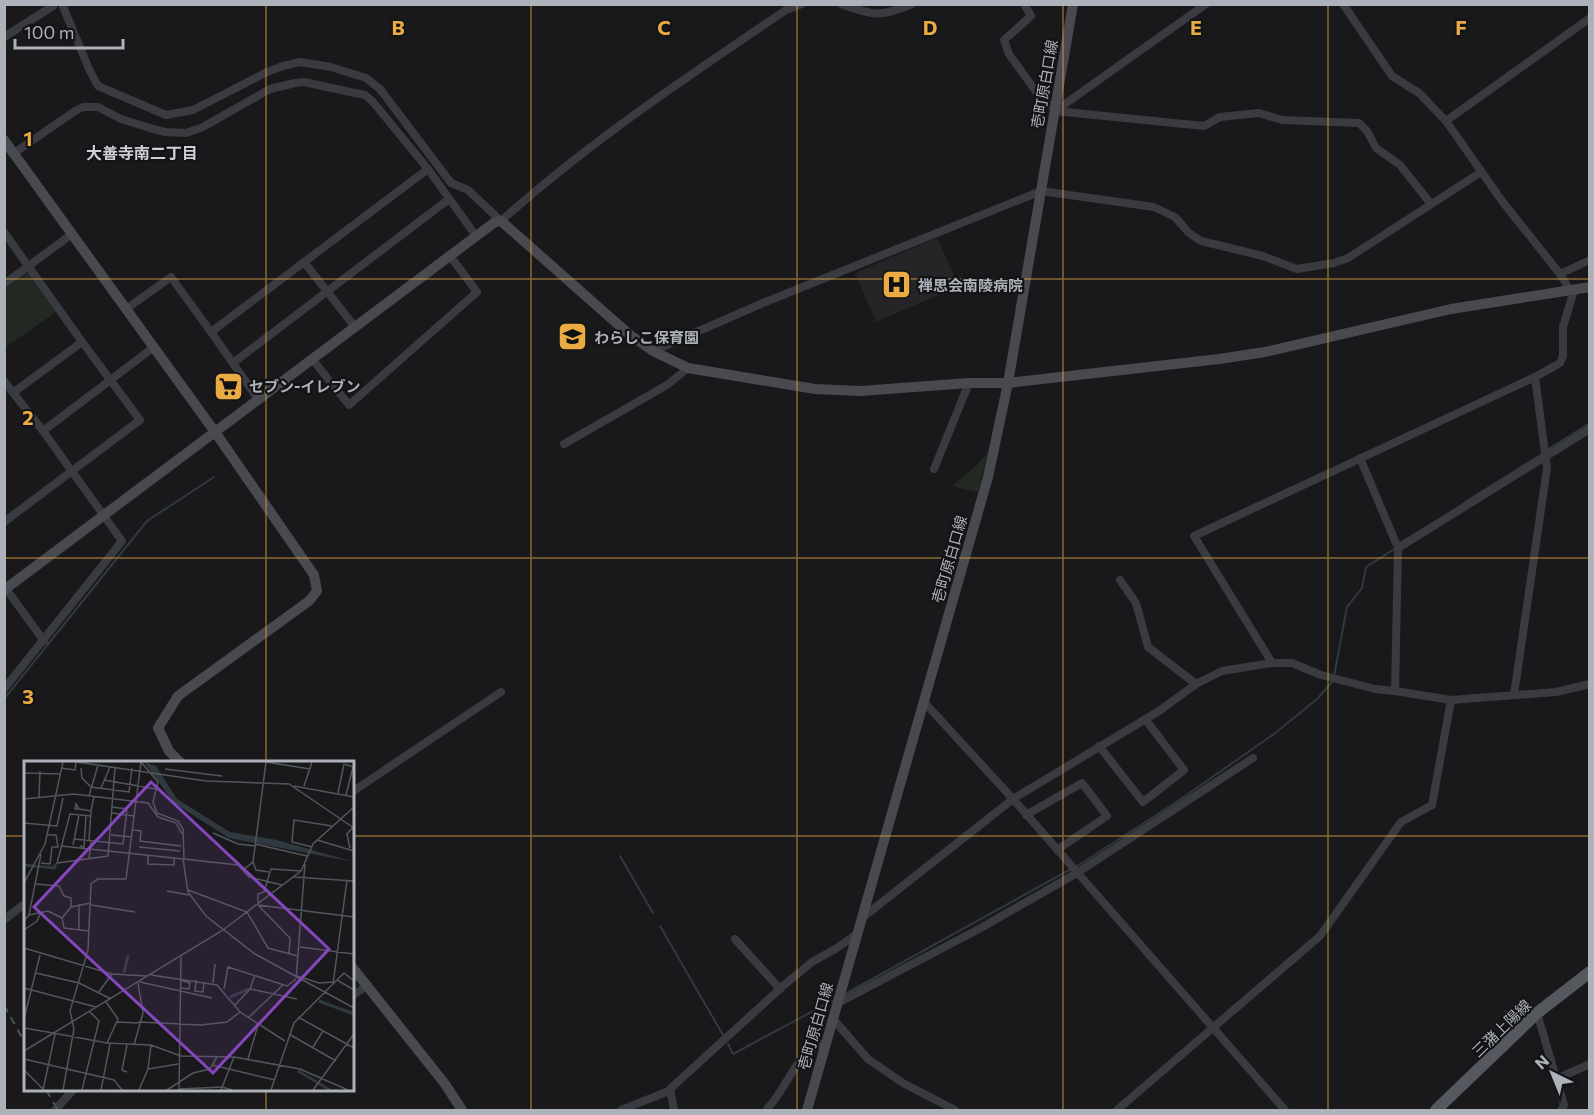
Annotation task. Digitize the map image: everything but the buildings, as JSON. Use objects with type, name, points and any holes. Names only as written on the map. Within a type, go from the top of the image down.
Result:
[{"type":"main road","name":"三潴上陽線","points":[[1436,1110],[1537,1013],[1590,972]]},
{"type":"street","points":[[62,4],[98,86],[166,115],[193,110],[267,72],[300,62],[331,67],[366,78],[380,89],[451,183],[468,190],[630,335],[653,351],[688,368],[815,389],[860,392],[969,383],[1008,383],[1265,352],[1451,309],[1590,287]]},
{"type":"street","points":[[44,641],[5,588],[476,236],[495,222],[501,221],[546,180],[629,117],[786,10],[802,4]]},
{"type":"street","points":[[840,4],[872,15],[892,13],[912,4]]},
{"type":"street","points":[[1024,4],[1031,16],[1004,40],[1009,54],[1046,104],[1055,108],[1204,126],[1220,117],[1259,114],[1282,120],[1359,123],[1367,131],[1376,148],[1400,165],[1431,204]]},
{"type":"street","name":"壱町原白口線","points":[[807,1110],[988,477],[1008,383],[1073,4]]},
{"type":"street","points":[[1055,108],[1206,4]]},
{"type":"street","points":[[1343,4],[1392,76],[1419,93],[1446,121],[1480,172],[1572,290]]},
{"type":"street","points":[[4,37],[53,6]]},
{"type":"street","points":[[1446,121],[1590,18]]},
{"type":"street","points":[[9,156],[83,107],[98,107],[121,119],[165,132],[186,133],[213,121],[270,89],[284,84],[304,82],[365,95],[386,116],[476,236]]},
{"type":"street","points":[[4,140],[9,156],[72,234],[215,432],[314,575],[317,591],[309,601],[178,696],[158,728],[169,751],[179,761]]},
{"type":"street","points":[[211,332],[428,170]]},
{"type":"street","points":[[653,351],[763,303],[1041,191],[1154,207],[1175,217],[1189,233],[1201,241],[1263,256],[1297,269],[1334,263],[1348,258],[1480,172]]},
{"type":"street","points":[[233,363],[449,199]]},
{"type":"street","points":[[4,232],[140,420],[4,522]]},
{"type":"street","points":[[4,284],[72,234]]},
{"type":"street","points":[[312,359],[349,405],[477,292],[450,256]]},
{"type":"street","points":[[1560,274],[1590,260]]},
{"type":"street","points":[[304,262],[355,327]]},
{"type":"street","points":[[126,309],[171,277],[258,399]]},
{"type":"street","points":[[1272,663],[1194,536],[1535,377],[1560,363],[1563,356],[1563,327],[1572,290]]},
{"type":"street","points":[[14,392],[82,342]]},
{"type":"street","points":[[43,431],[154,347]]},
{"type":"street","points":[[564,444],[667,385],[688,368]]},
{"type":"street","points":[[1514,695],[1547,468],[1535,377]]},
{"type":"street","points":[[4,381],[104,514],[122,542],[5,688]]},
{"type":"street","points":[[934,470],[969,383]]},
{"type":"street","points":[[1398,548],[1546,454],[1590,429]]},
{"type":"street","points":[[1360,458],[1398,548],[1395,691]]},
{"type":"street","points":[[1120,580],[1136,603],[1148,647],[1196,684]]},
{"type":"street","points":[[862,918],[1013,799],[1145,719],[1196,684],[1222,671],[1272,663],[1292,663],[1321,675],[1375,689],[1451,700],[1556,692],[1590,684]]},
{"type":"street","points":[[354,791],[501,692]]},
{"type":"street","points":[[1117,1110],[1320,936],[1401,822],[1432,805],[1451,700]]},
{"type":"street","points":[[924,702],[1013,799],[1285,1110]]},
{"type":"street","points":[[1099,746],[1143,801],[1184,771],[1145,719]]},
{"type":"street","points":[[838,1003],[979,929],[1077,873],[1253,758]]},
{"type":"street","points":[[1026,815],[1082,783],[1107,816],[1057,850]]},
{"type":"street","points":[[4,920],[24,905]]},
{"type":"street","points":[[621,1110],[669,1091],[780,988],[812,962],[858,933]]},
{"type":"street","points":[[735,939],[780,988]]},
{"type":"street","points":[[354,969],[445,1084],[460,1107]]},
{"type":"street","points":[[354,995],[368,985]]},
{"type":"street","points":[[1537,1013],[1564,1105],[1560,1110]]},
{"type":"street","points":[[833,1019],[868,1059],[903,1083],[955,1110]]},
{"type":"street","points":[[766,1109],[777,1098],[791,1072],[814,1045],[826,1042]]},
{"type":"street","points":[[1556,1079],[1590,1064]]},
{"type":"street","points":[[55,1110],[71,1091]]},
{"type":"street","points":[[669,1091],[674,1110]]},
{"type":"shaded area","points":[[937,238],[959,286],[876,322],[855,273]]},
{"type":"shaded area","points":[[28,272],[56,312],[6,347],[5,289]]},
{"type":"shaded area","points":[[988,452],[978,492],[952,486],[977,465]]},
{"type":"waterway","points":[[1547,450],[1590,423]]},
{"type":"waterway","points":[[1465,502],[1542,454]]},
{"type":"waterway","points":[[4,699],[147,521],[214,477]]},
{"type":"waterway","points":[[1334,676],[1347,607],[1362,588],[1366,567],[1396,548]]},
{"type":"waterway","points":[[1076,867],[1178,801],[1274,734],[1317,699],[1333,681]]},
{"type":"waterway","points":[[620,856],[653,913]]},
{"type":"waterway","points":[[845,994],[1071,869]]},
{"type":"waterway","points":[[660,926],[723,1035]]},
{"type":"waterway","points":[[728,1044],[733,1054],[832,1001]]},
{"type":"railway","points":[[4,1005],[24,1041]]},
{"type":"railway","points":[[47,1091],[58,1110]]},
{"type":"place","name":"禅思会南陵病院","points":[[897,285]]},
{"type":"place","name":"わらしこ保育園","points":[[573,337]]},
{"type":"place","name":"セブン-イレブン","points":[[228,386]]},
{"type":"district","name":"大善寺南二丁目","points":[[142,152]]}]
